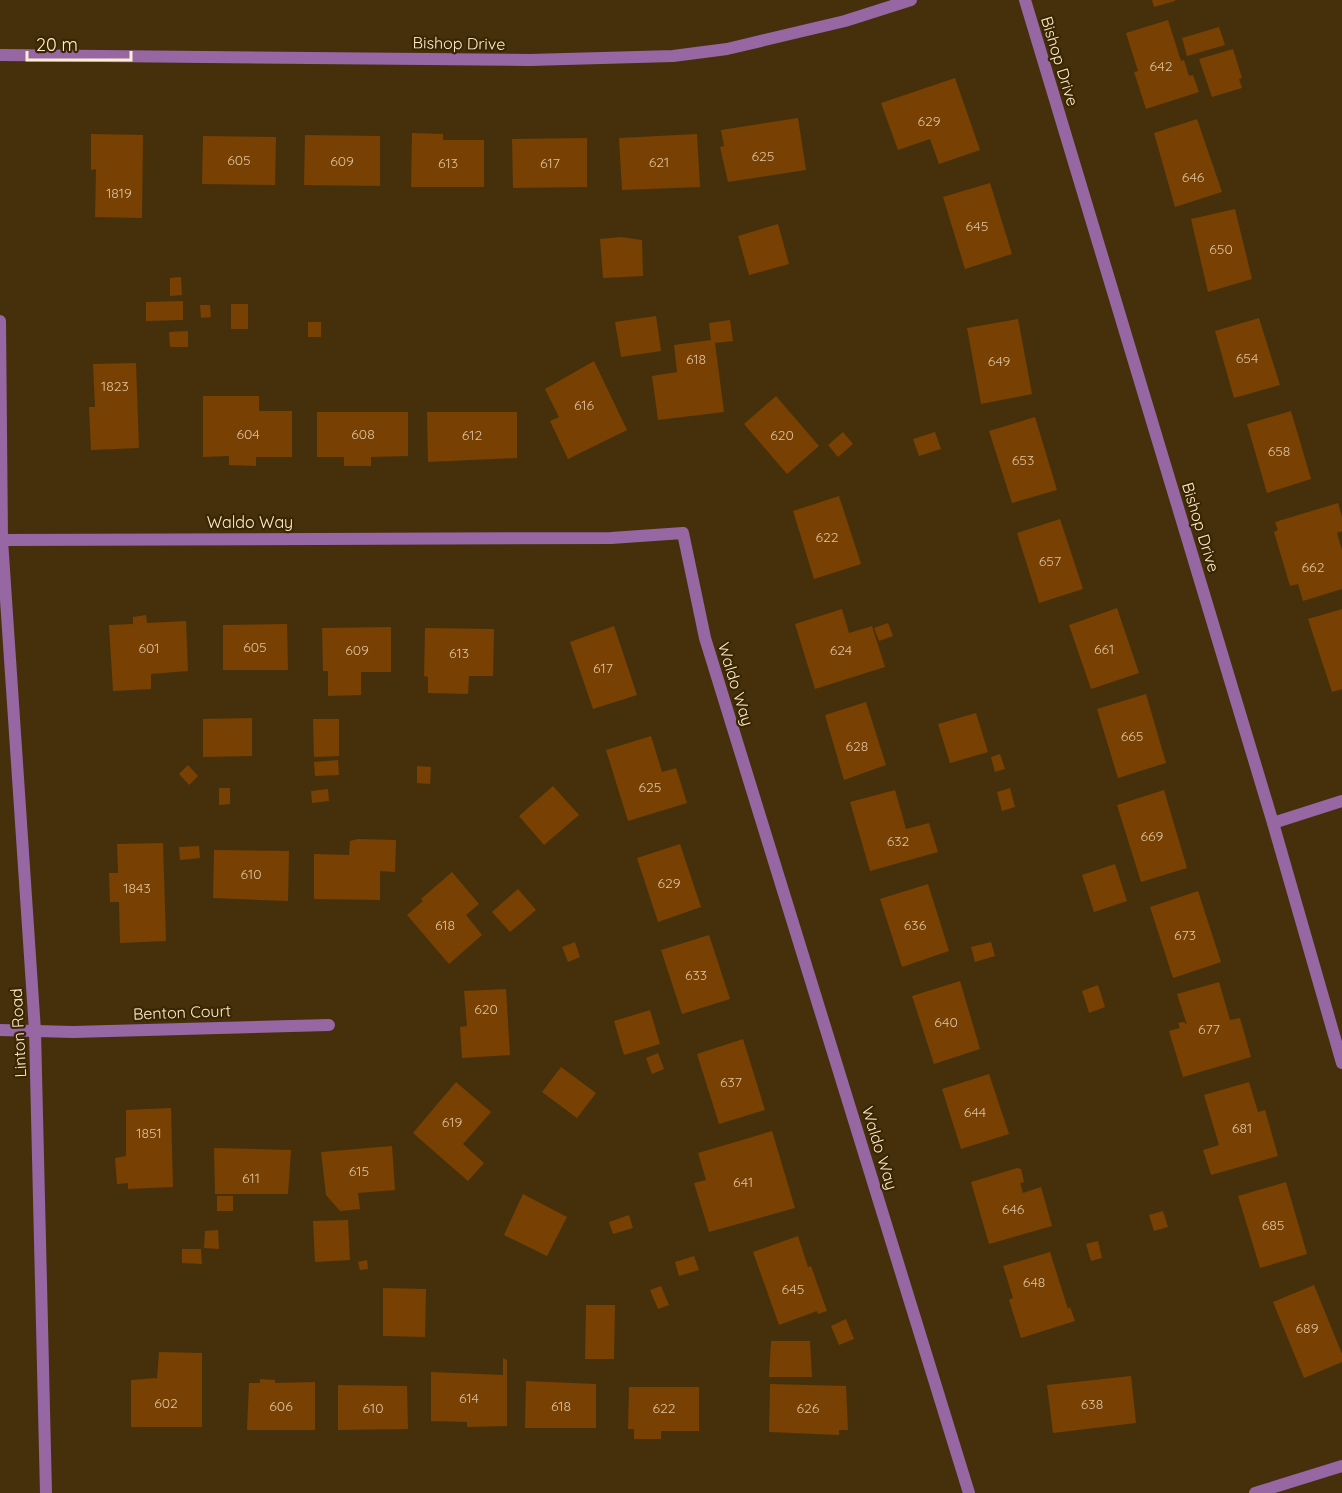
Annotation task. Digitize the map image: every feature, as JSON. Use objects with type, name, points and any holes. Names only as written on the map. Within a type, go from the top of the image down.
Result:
[{"type":"street","name":"Bishop Drive","points":[[0,55],[530,60],[674,56],[727,49],[845,21],[911,0]]},
{"type":"street","name":"Bishop Drive","points":[[1024,0],[1273,823],[1342,1064]]},
{"type":"street","name":"Linton Road","points":[[0,321],[2,540],[35,1031],[46,1493]]},
{"type":"street","name":"Waldo Way","points":[[2,540],[610,538],[683,533],[705,639],[969,1493]]},
{"type":"street","points":[[1273,823],[1342,801]]},
{"type":"street","name":"Benton Court","points":[[0,1030],[329,1025]]},
{"type":"street","points":[[1255,1493],[1342,1466]]},
{"type":"building","points":[[1152,0],[1175,0],[1175,1],[1154,7]]},
{"type":"building","points":[[1168,20],[1181,61],[1184,60],[1189,76],[1193,75],[1199,92],[1146,109],[1134,72],[1138,71],[1126,33]]},
{"type":"building","points":[[1219,27],[1225,45],[1187,56],[1182,38]]},
{"type":"building","points":[[1233,49],[1242,78],[1239,79],[1242,88],[1212,97],[1199,59]]},
{"type":"building","points":[[955,78],[980,150],[939,164],[930,139],[898,150],[881,103]]},
{"type":"building","points":[[798,118],[806,170],[728,182],[720,147],[724,146],[721,130]]},
{"type":"building","points":[[1197,119],[1222,192],[1175,207],[1154,133]]},
{"type":"building","points":[[412,133],[443,134],[443,140],[484,140],[484,187],[411,187]]},
{"type":"building","points":[[91,134],[143,135],[142,218],[95,217],[96,169],[91,170]]},
{"type":"building","points":[[697,134],[700,187],[622,190],[619,138]]},
{"type":"building","points":[[305,135],[380,136],[380,186],[304,185]]},
{"type":"building","points":[[203,136],[276,137],[275,185],[202,184]]},
{"type":"building","points":[[587,138],[587,187],[513,188],[512,139]]},
{"type":"building","points":[[990,183],[1012,254],[965,269],[943,197]]},
{"type":"building","points":[[1235,209],[1252,279],[1208,292],[1191,219]]},
{"type":"building","points":[[778,224],[789,264],[749,275],[738,236]]},
{"type":"building","points":[[621,237],[642,240],[643,276],[603,278],[600,239]]},
{"type":"building","points":[[181,277],[182,295],[170,296],[170,278]]},
{"type":"building","points":[[183,301],[183,320],[146,321],[146,302]]},
{"type":"building","points":[[231,304],[248,304],[248,329],[231,329]]},
{"type":"building","points":[[200,305],[210,305],[211,317],[201,318]]},
{"type":"building","points":[[656,316],[661,351],[621,357],[615,322]]},
{"type":"building","points":[[1259,318],[1280,385],[1234,398],[1215,331]]},
{"type":"building","points":[[1018,319],[1032,394],[981,404],[967,328]]},
{"type":"building","points":[[730,320],[733,341],[715,343],[724,412],[658,420],[652,376],[677,372],[674,345],[711,340],[709,323]]},
{"type":"building","points":[[308,322],[321,322],[321,337],[308,337]]},
{"type":"building","points":[[188,331],[188,347],[170,347],[169,332]]},
{"type":"building","points":[[594,361],[627,430],[568,459],[550,421],[559,417],[545,389]]},
{"type":"building","points":[[136,363],[139,448],[91,450],[89,407],[95,407],[93,364]]},
{"type":"building","points":[[203,396],[259,396],[259,411],[292,411],[292,457],[256,457],[256,466],[229,465],[229,456],[203,457]]},
{"type":"building","points":[[776,396],[819,446],[787,474],[744,424]]},
{"type":"building","points":[[1291,411],[1311,479],[1267,493],[1247,424]]},
{"type":"building","points":[[317,412],[408,412],[408,456],[371,457],[371,466],[344,466],[344,457],[317,457]]},
{"type":"building","points":[[427,412],[517,412],[517,458],[428,462]]},
{"type":"building","points":[[1035,417],[1057,490],[1012,503],[989,431]]},
{"type":"building","points":[[843,432],[853,444],[838,457],[828,445]]},
{"type":"building","points":[[935,432],[941,449],[919,456],[913,439]]},
{"type":"building","points":[[839,496],[861,564],[814,579],[793,511]]},
{"type":"building","points":[[1338,503],[1342,517],[1342,531],[1337,533],[1342,550],[1342,589],[1303,601],[1298,584],[1290,586],[1274,532],[1278,530],[1275,522]]},
{"type":"building","points":[[1060,519],[1083,589],[1039,603],[1017,533]]},
{"type":"building","points":[[1117,608],[1139,673],[1091,689],[1069,625]]},
{"type":"building","points":[[842,609],[849,633],[872,626],[885,667],[815,689],[795,624]]},
{"type":"building","points":[[1342,609],[1342,689],[1332,692],[1308,619]]},
{"type":"building","points":[[146,615],[147,623],[186,621],[188,671],[151,674],[151,689],[113,691],[109,625],[133,624],[133,617]]},
{"type":"building","points":[[888,623],[893,636],[879,641],[874,628]]},
{"type":"building","points":[[287,624],[288,670],[223,670],[223,625]]},
{"type":"building","points":[[614,626],[637,695],[593,709],[570,642]]},
{"type":"building","points":[[391,627],[391,672],[361,672],[361,695],[328,696],[328,671],[323,671],[322,628]]},
{"type":"building","points":[[425,628],[494,629],[493,676],[469,676],[468,694],[428,693],[428,677],[424,676]]},
{"type":"building","points":[[1146,694],[1166,763],[1118,778],[1097,709]]},
{"type":"building","points":[[866,702],[886,765],[844,780],[825,715]]},
{"type":"building","points":[[976,713],[988,752],[950,763],[938,724]]},
{"type":"building","points":[[252,718],[252,756],[203,757],[203,719]]},
{"type":"building","points":[[313,719],[339,719],[339,756],[314,757]]},
{"type":"building","points":[[651,736],[662,772],[676,768],[687,803],[628,821],[606,750]]},
{"type":"building","points":[[1000,754],[1005,769],[995,772],[991,757]]},
{"type":"building","points":[[338,760],[339,775],[315,776],[314,762]]},
{"type":"building","points":[[188,765],[198,776],[189,785],[179,774]]},
{"type":"building","points":[[417,766],[431,767],[430,784],[417,783]]},
{"type":"building","points":[[553,786],[579,815],[544,845],[519,816]]},
{"type":"building","points":[[219,788],[230,788],[230,804],[219,805]]},
{"type":"building","points":[[1010,788],[1015,807],[1002,811],[997,792]]},
{"type":"building","points":[[328,789],[329,801],[312,803],[311,791]]},
{"type":"building","points":[[895,790],[906,829],[929,823],[938,852],[870,871],[850,802]]},
{"type":"building","points":[[1164,790],[1187,868],[1141,882],[1117,805]]},
{"type":"building","points":[[358,839],[396,840],[395,872],[380,871],[380,900],[314,899],[314,854],[349,855],[350,841]]},
{"type":"building","points":[[163,843],[166,941],[120,943],[119,902],[110,902],[109,873],[118,873],[117,844]]},
{"type":"building","points":[[680,844],[701,907],[658,922],[637,858]]},
{"type":"building","points":[[199,846],[200,858],[180,860],[179,847]]},
{"type":"building","points":[[214,850],[289,851],[288,901],[213,898]]},
{"type":"building","points":[[1115,864],[1127,901],[1094,912],[1082,875]]},
{"type":"building","points":[[452,872],[479,904],[466,915],[482,935],[449,964],[407,915],[423,901],[421,899]]},
{"type":"building","points":[[928,884],[949,951],[902,967],[880,899]]},
{"type":"building","points":[[518,889],[536,910],[510,932],[492,912]]},
{"type":"building","points":[[1198,891],[1221,962],[1173,978],[1150,907]]},
{"type":"building","points":[[709,935],[730,999],[682,1014],[661,950]]},
{"type":"building","points":[[575,942],[580,957],[568,962],[562,947]]},
{"type":"building","points":[[991,942],[995,956],[975,962],[971,947]]},
{"type":"building","points":[[960,981],[980,1049],[934,1064],[912,996]]},
{"type":"building","points":[[1219,982],[1230,1020],[1240,1018],[1251,1057],[1183,1077],[1169,1031],[1180,1028],[1178,1023],[1184,1022],[1187,1025],[1177,994]]},
{"type":"building","points":[[1098,985],[1105,1007],[1089,1013],[1082,991]]},
{"type":"building","points":[[506,989],[510,1055],[462,1058],[460,1027],[467,1026],[464,991]]},
{"type":"building","points":[[650,1010],[660,1044],[624,1055],[614,1021]]},
{"type":"building","points":[[743,1039],[765,1110],[719,1124],[697,1054]]},
{"type":"building","points":[[658,1053],[664,1069],[652,1074],[646,1058]]},
{"type":"building","points":[[561,1067],[596,1093],[577,1118],[542,1092]]},
{"type":"building","points":[[989,1074],[1009,1134],[961,1149],[942,1089]]},
{"type":"building","points":[[456,1082],[491,1112],[463,1144],[484,1163],[468,1181],[413,1133]]},
{"type":"building","points":[[1249,1082],[1258,1112],[1265,1110],[1278,1156],[1211,1175],[1203,1150],[1219,1145],[1204,1095]]},
{"type":"building","points":[[171,1108],[173,1187],[128,1189],[128,1183],[117,1184],[115,1158],[126,1156],[126,1110]]},
{"type":"building","points":[[772,1131],[795,1208],[709,1232],[694,1183],[706,1180],[698,1153]]},
{"type":"building","points":[[392,1146],[395,1190],[358,1193],[360,1209],[340,1211],[326,1195],[321,1152]]},
{"type":"building","points":[[214,1148],[291,1150],[288,1194],[215,1194]]},
{"type":"building","points":[[1017,1168],[1021,1169],[1024,1182],[1020,1183],[1023,1193],[1041,1187],[1052,1226],[989,1244],[971,1182]]},
{"type":"building","points":[[1286,1182],[1307,1254],[1260,1268],[1238,1196]]},
{"type":"building","points":[[523,1194],[567,1217],[547,1256],[504,1235]]},
{"type":"building","points":[[217,1196],[233,1196],[233,1211],[217,1211]]},
{"type":"building","points":[[1163,1211],[1168,1227],[1154,1231],[1149,1215]]},
{"type":"building","points":[[629,1215],[633,1228],[613,1234],[609,1222]]},
{"type":"building","points":[[348,1220],[350,1260],[315,1262],[313,1221]]},
{"type":"building","points":[[218,1230],[219,1249],[204,1248],[205,1231]]},
{"type":"building","points":[[798,1236],[808,1267],[811,1266],[827,1311],[818,1314],[817,1311],[779,1325],[753,1252]]},
{"type":"building","points":[[1098,1241],[1102,1258],[1091,1261],[1086,1244]]},
{"type":"building","points":[[182,1249],[201,1249],[202,1264],[182,1263]]},
{"type":"building","points":[[1050,1252],[1068,1309],[1070,1307],[1075,1321],[1021,1338],[1009,1300],[1013,1298],[1003,1266]]},
{"type":"building","points":[[694,1256],[699,1270],[679,1276],[675,1262]]},
{"type":"building","points":[[367,1260],[368,1269],[360,1270],[358,1262]]},
{"type":"building","points":[[1314,1285],[1342,1354],[1342,1362],[1304,1378],[1273,1302]]},
{"type":"building","points":[[661,1286],[669,1305],[658,1309],[650,1290]]},
{"type":"building","points":[[383,1288],[426,1289],[425,1337],[383,1336]]},
{"type":"building","points":[[586,1305],[615,1305],[614,1359],[585,1359]]},
{"type":"building","points":[[846,1319],[854,1339],[839,1345],[831,1326]]},
{"type":"building","points":[[771,1341],[810,1341],[812,1377],[769,1377]]},
{"type":"building","points":[[159,1352],[202,1353],[202,1427],[131,1427],[131,1380],[157,1378]]},
{"type":"building","points":[[503,1358],[507,1360],[507,1426],[467,1427],[467,1422],[431,1421],[431,1372],[503,1375]]},
{"type":"building","points":[[1131,1376],[1136,1423],[1053,1433],[1047,1385]]},
{"type":"building","points":[[260,1379],[275,1380],[275,1383],[315,1382],[315,1430],[247,1430],[249,1383],[260,1383]]},
{"type":"building","points":[[526,1381],[596,1384],[596,1428],[525,1428]]},
{"type":"building","points":[[770,1384],[846,1386],[848,1430],[839,1430],[839,1435],[769,1432]]},
{"type":"building","points":[[338,1385],[407,1386],[408,1429],[338,1430]]},
{"type":"building","points":[[629,1387],[699,1387],[699,1431],[661,1431],[661,1439],[634,1439],[634,1429],[628,1429]]}]
